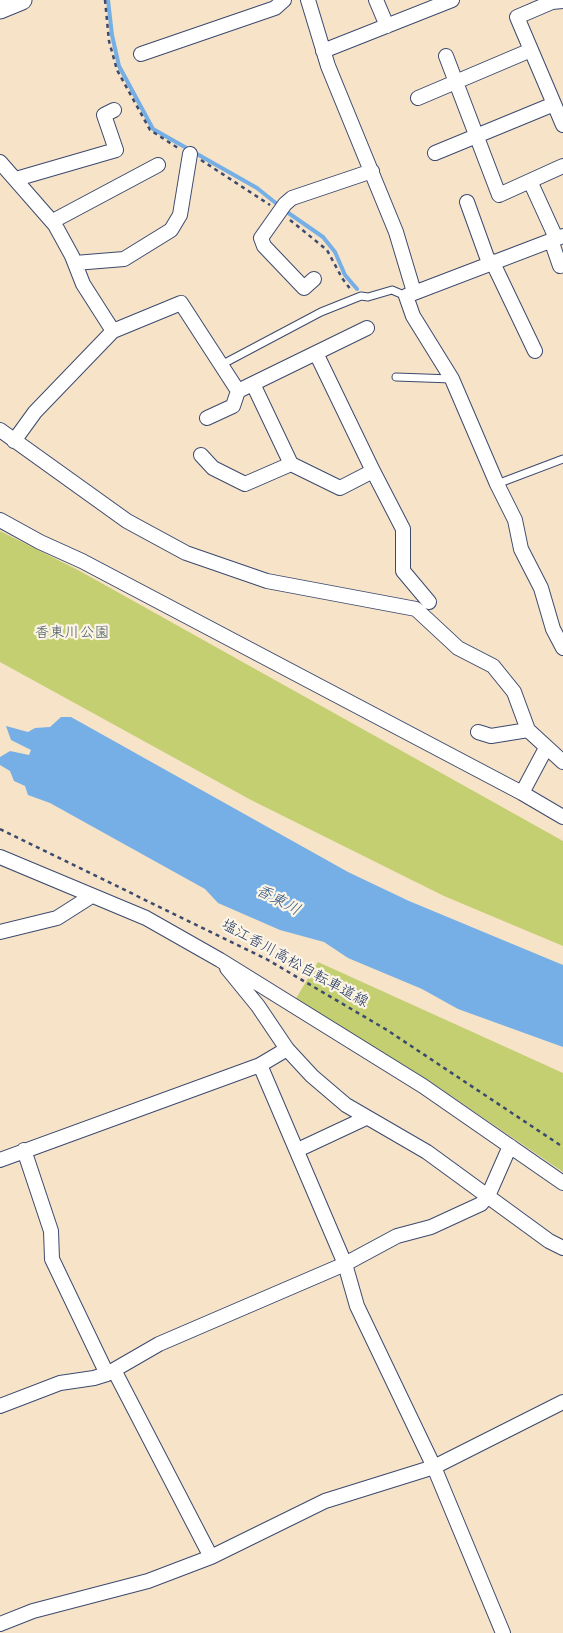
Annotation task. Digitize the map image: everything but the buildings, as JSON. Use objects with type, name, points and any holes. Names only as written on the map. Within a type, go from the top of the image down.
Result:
[{"type":"main road","points":[[0,9],[22,0]]},
{"type":"street","points":[[141,54],[275,8],[284,0]]},
{"type":"street","points":[[308,0],[324,51],[396,232],[413,316],[452,380],[500,483],[515,520],[521,549],[541,588],[553,629],[563,648]]},
{"type":"street","points":[[376,0],[387,26]]},
{"type":"street","points":[[324,51],[452,0]]},
{"type":"street","points":[[561,1],[552,2],[517,17],[563,125]]},
{"type":"street","points":[[418,98],[531,50]]},
{"type":"street","points":[[446,56],[499,195],[563,166]]},
{"type":"street","points":[[435,153],[554,104]]},
{"type":"street","points":[[16,179],[116,150],[104,115],[114,110]]},
{"type":"street","points":[[75,263],[124,259],[171,230],[180,215],[190,154]]},
{"type":"street","points":[[0,162],[52,221],[75,263],[83,284],[113,331]]},
{"type":"street","points":[[52,221],[158,165]]},
{"type":"street","points":[[314,279],[304,288],[264,246],[262,238],[279,212],[292,198],[372,171]]},
{"type":"street","points":[[530,181],[556,238],[560,266],[563,265]]},
{"type":"street","points":[[467,202],[491,262],[535,350]]},
{"type":"street","points":[[410,294],[556,238]]},
{"type":"street","points":[[14,441],[35,412],[113,331],[181,303],[238,391]]},
{"type":"street","points":[[207,418],[233,406],[238,391],[367,328]]},
{"type":"street","points":[[316,353],[373,472],[403,528],[403,572],[429,602]]},
{"type":"street","points":[[253,384],[291,464],[340,488],[373,472]]},
{"type":"street","points":[[0,430],[128,521],[186,552],[267,581],[416,609],[458,648],[493,666],[514,692],[528,730],[563,762]]},
{"type":"street","points":[[201,455],[212,468],[245,484],[291,464]]},
{"type":"street","points":[[0,520],[40,542],[82,560],[563,817]]},
{"type":"street","points":[[478,732],[491,736],[528,730]]},
{"type":"street","points":[[522,794],[546,748]]},
{"type":"street","points":[[0,858],[90,897],[146,918],[220,960],[423,1086],[563,1183]]},
{"type":"street","points":[[0,932],[57,918],[90,897]]},
{"type":"street","points":[[220,960],[258,1006],[287,1049],[346,1105],[427,1152],[549,1241],[563,1248]]},
{"type":"street","points":[[0,1160],[260,1066],[287,1049]]},
{"type":"street","points":[[260,1066],[345,1264],[357,1306],[371,1339],[434,1467],[503,1633]]},
{"type":"street","points":[[304,1147],[366,1118]]},
{"type":"street","points":[[0,1406],[60,1383],[94,1378],[111,1372],[159,1344],[345,1264],[397,1236],[430,1227],[481,1204],[488,1196],[510,1146]]},
{"type":"street","points":[[24,1150],[51,1231],[52,1259],[211,1557]]},
{"type":"street","points":[[0,1624],[33,1611],[148,1581],[211,1557],[325,1501],[434,1467],[563,1402]]},
{"type":"lane","points":[[221,365],[321,312],[361,296],[368,297],[392,290],[410,294]]},
{"type":"lane","points":[[396,377],[452,380]]},
{"type":"lane","points":[[500,483],[563,459]]},
{"type":"path","points":[[105,0],[109,41],[117,70],[150,130],[279,212],[327,250],[350,290],[361,296]]},
{"type":"path","name":"塩江香川高松自転車道線","points":[[0,829],[268,960],[387,1030],[563,1147]]},
{"type":"green space","name":"香東川公園","points":[[0,531],[78,570],[563,841],[563,946],[444,896],[251,800],[0,662]]},
{"type":"green space","points":[[318,962],[563,1073],[563,1172],[428,1080],[295,1000]]},
{"type":"water","name":"香東川","points":[[61,717],[71,717],[348,872],[409,901],[563,965],[563,1047],[458,1009],[422,989],[348,958],[324,942],[280,930],[218,903],[205,889],[50,803],[28,795],[25,786],[14,781],[10,771],[0,765],[0,757],[10,751],[29,755],[31,750],[11,740],[6,726],[28,732],[35,728],[50,727]]},
{"type":"waterway","points":[[108,0],[112,35],[119,66],[153,129],[257,188],[277,204]]},
{"type":"waterway","points":[[287,212],[323,237],[335,252],[345,275],[357,289]]}]
